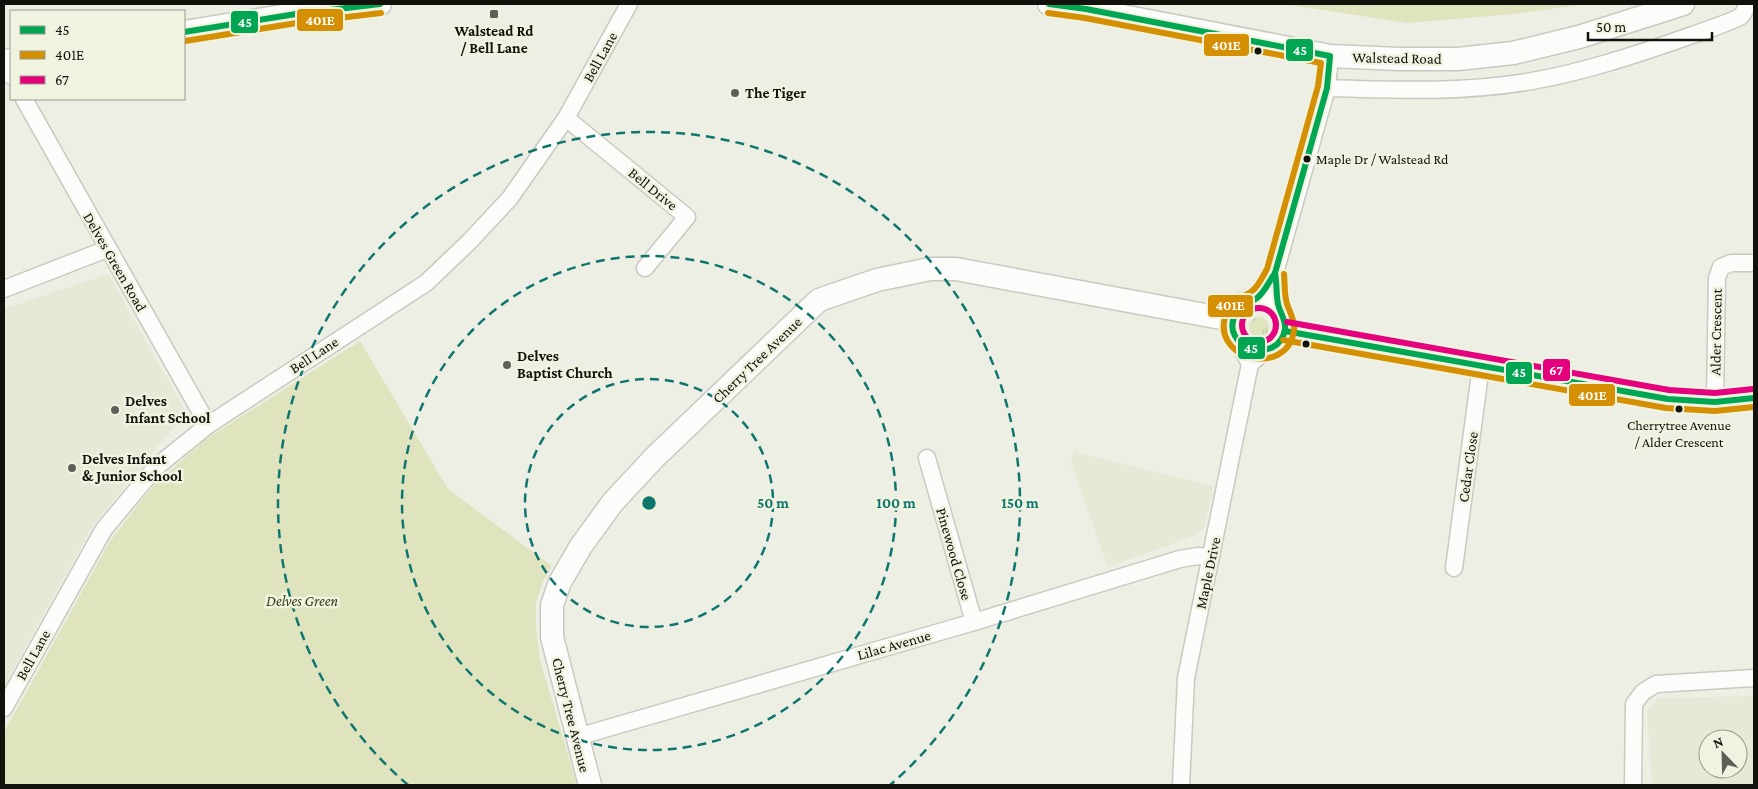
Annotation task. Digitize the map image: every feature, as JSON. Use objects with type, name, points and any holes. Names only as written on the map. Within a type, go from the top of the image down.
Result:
[{"type":"street","points":[[185,32],[296,14],[380,4]]},
{"type":"street","name":"Bell Lane","points":[[4,708],[104,529],[155,468],[208,425],[426,283],[469,242],[510,198],[566,118],[629,4]]},
{"type":"street","name":"Walstead Road","points":[[1048,4],[1086,8],[1330,56],[1399,59],[1458,59],[1514,52],[1579,37],[1683,4]]},
{"type":"street","name":"Walstead Road","points":[[1327,88],[1415,90],[1472,88],[1530,81],[1580,70],[1641,53],[1695,34],[1741,16],[1747,4]]},
{"type":"street","points":[[1279,308],[1276,273],[1327,88],[1330,56]]},
{"type":"street","points":[[4,62],[10,74]]},
{"type":"street","name":"Delves Green Road","points":[[25,100],[208,425]]},
{"type":"street","name":"Bell Drive","points":[[566,118],[687,217],[644,268]]},
{"type":"street","points":[[4,289],[107,249]]},
{"type":"street","name":"Alder Crescent","points":[[1715,402],[1717,278],[1721,267],[1731,263],[1754,263]]},
{"type":"street","name":"Cherry Tree Avenue","points":[[590,785],[576,737],[552,637],[552,605],[560,582],[581,546],[613,502],[655,457],[819,300],[878,280],[930,269],[956,269],[1232,320]]},
{"type":"street","points":[[1258,298],[1276,273]]},
{"type":"street","points":[[1258,298],[1271,301],[1279,308],[1285,318],[1285,331],[1276,345],[1257,357],[1239,343],[1232,329],[1232,320],[1237,309],[1248,300],[1258,298]]},
{"type":"street","points":[[1285,331],[1668,399],[1715,402],[1754,398]]},
{"type":"street","name":"Maple Drive","points":[[1181,785],[1186,678],[1211,558],[1257,357]]},
{"type":"street","name":"Cedar Close","points":[[1454,568],[1481,366]]},
{"type":"street","name":"Pinewood Close","points":[[927,458],[974,622]]},
{"type":"street","name":"Lilac Avenue","points":[[576,737],[974,622],[1180,559],[1198,556],[1211,558]]},
{"type":"street","points":[[1633,785],[1634,704],[1644,692],[1656,684],[1754,678]]},
{"type":"shaded area","name":"Delves Infant & Junior School","points":[[108,274],[186,412],[93,525],[4,686],[4,309]]},
{"type":"shaded area","points":[[1074,452],[1213,486],[1205,526],[1194,536],[1108,567],[1071,463]]},
{"type":"shaded area","points":[[1754,696],[1754,785],[1652,785],[1647,711],[1659,698]]},
{"type":"green space","points":[[1283,4],[1588,4],[1513,14],[1408,23]]},
{"type":"green space","points":[[1259,317],[1266,320],[1269,327],[1266,334],[1259,337],[1252,334],[1249,327],[1252,320]]},
{"type":"green space","name":"Delves Green","points":[[360,341],[448,489],[552,566],[543,581],[536,602],[536,629],[540,660],[577,785],[4,785],[4,732],[110,541],[153,486],[206,439]]},
{"type":"transit line","name":"45","points":[[185,32],[296,14],[380,4]]},
{"type":"transit line","name":"45","points":[[1049,4],[1086,9],[1330,56],[1327,88],[1275,273]]},
{"type":"transit line","name":"401E","points":[[185,41],[297,23],[381,13]]},
{"type":"transit line","name":"401E","points":[[1048,13],[1085,18],[1321,63],[1318,86],[1267,269],[1254,289],[1235,301],[1228,310],[1224,327],[1227,340],[1237,351],[1250,357],[1264,358],[1278,355],[1288,345],[1294,326],[1286,300],[1284,274]]},
{"type":"transit line","name":"45","points":[[1275,273],[1278,304],[1285,323],[1285,329],[1280,341],[1272,347],[1262,350],[1251,348],[1235,336],[1232,325],[1240,308],[1260,296],[1275,273]]},
{"type":"transit line","name":"67","points":[[1259,308],[1266,309],[1271,313],[1275,318],[1276,325],[1275,332],[1271,337],[1266,341],[1259,342],[1252,341],[1247,337],[1243,332],[1242,325],[1243,318],[1247,313],[1252,309],[1259,308]]},
{"type":"transit line","name":"67","points":[[1287,322],[1669,390],[1715,393],[1753,389]]},
{"type":"transit line","name":"45","points":[[1285,331],[1668,399],[1715,402],[1754,398]]},
{"type":"transit line","name":"401E","points":[[1283,340],[1666,408],[1715,411],[1754,407]]},
{"type":"place","name":"Walstead Rd / Bell Lane","points":[[494,14]]},
{"type":"place","name":"The Tiger","points":[[735,93]]},
{"type":"place","name":"Maple Dr / Walstead Rd","points":[[1307,159]]},
{"type":"place","name":"Delves Baptist Church","points":[[507,365]]},
{"type":"place","name":"Cherrytree Avenue / Alder Crescent","points":[[1679,409]]},
{"type":"place","name":"Delves Infant School","points":[[115,410]]},
{"type":"place","name":"Delves Infant & Junior School","points":[[72,468]]}]
